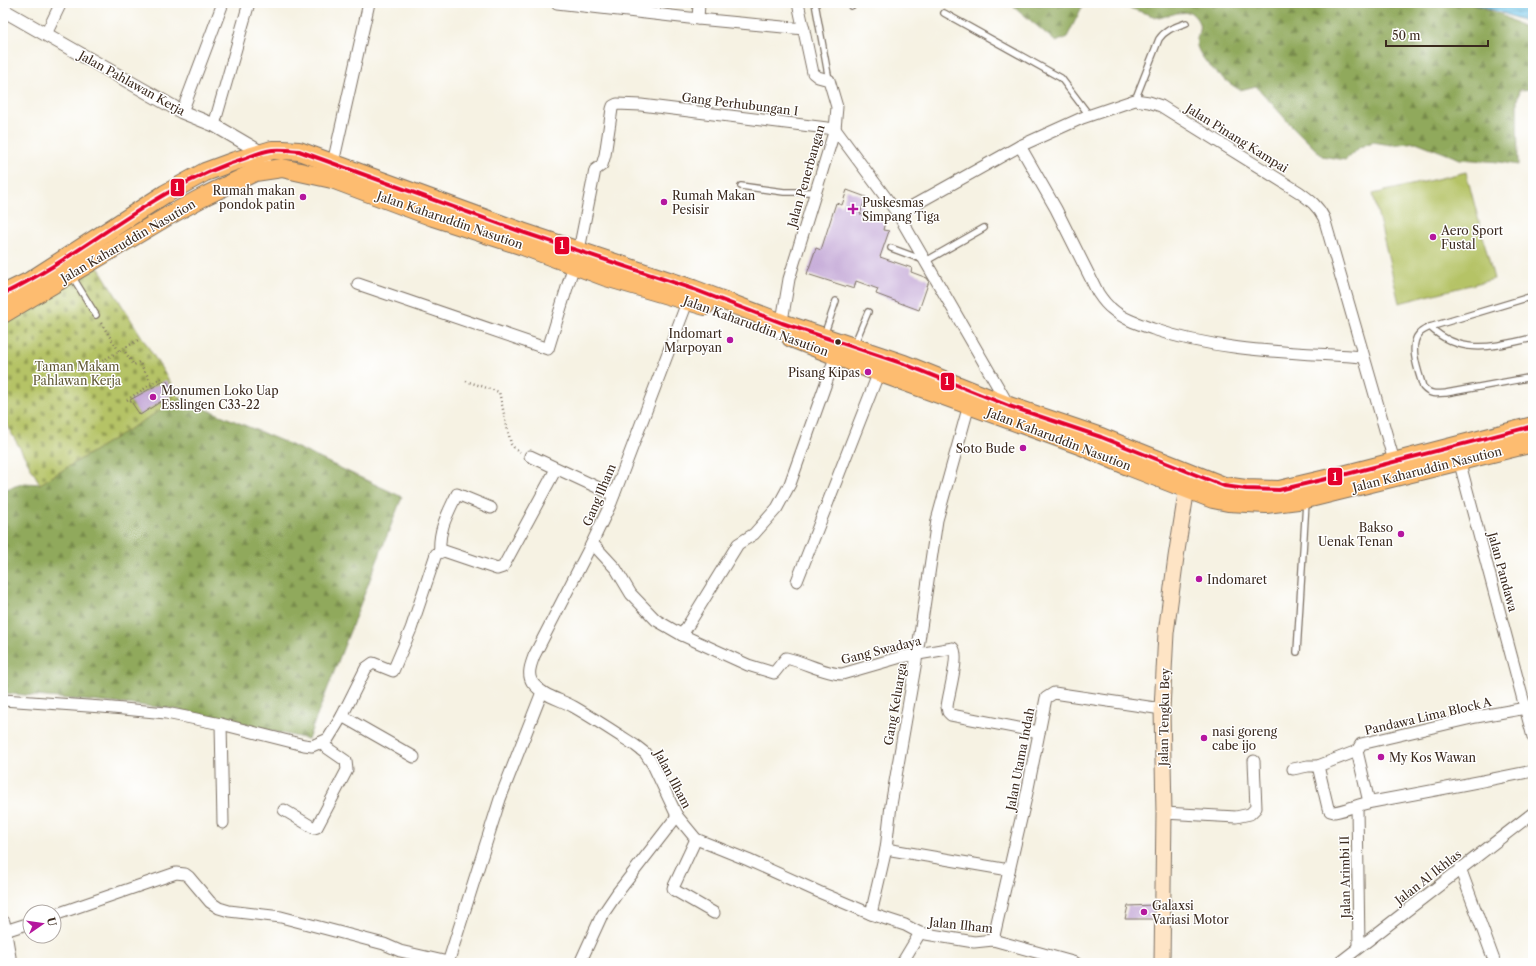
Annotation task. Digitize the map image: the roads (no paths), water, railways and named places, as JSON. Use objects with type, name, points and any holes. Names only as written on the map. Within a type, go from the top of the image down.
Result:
[{"type":"highway","name":"Jalan Kaharuddin Nasution","points":[[3,294],[30,281],[165,194],[205,172],[262,153],[283,150],[299,151],[515,229],[577,257],[606,277],[781,328],[823,337],[904,364],[1128,466],[1190,481],[1246,489],[1280,490],[1394,461],[1533,440]]},
{"type":"highway","name":"Jalan Kaharuddin Nasution","points":[[3,314],[168,216],[207,195],[255,172],[282,168],[332,179],[433,216],[523,246],[577,257],[693,289],[781,328],[836,355],[878,372],[969,405],[1007,412]]},
{"type":"highway","name":"Jalan Kaharuddin Nasution","points":[[1190,481],[1214,499],[1228,502],[1266,504],[1306,499],[1533,440]]},
{"type":"main road","name":"Jalan Tengku Bey","points":[[1162,963],[1164,813],[1162,709],[1166,634],[1176,557],[1190,481]]},
{"type":"street","points":[[46,34],[61,3]]},
{"type":"street","points":[[182,112],[223,3]]},
{"type":"street","points":[[214,125],[249,3]]},
{"type":"street","points":[[333,163],[369,3]]},
{"type":"street","points":[[557,3],[804,29]]},
{"type":"street","points":[[698,19],[699,3]]},
{"type":"street","points":[[798,3],[813,73],[818,77],[829,80]]},
{"type":"street","name":"Jalan Pahlawan Kerja","points":[[3,10],[182,112],[214,125],[262,153]]},
{"type":"street","name":"Jalan Penerbangan","points":[[781,328],[789,279],[835,129],[837,107],[829,80]]},
{"type":"street","name":"Jalan Pinang Kampai","points":[[898,214],[1020,146],[1089,115],[1134,100],[1149,102],[1161,106],[1299,192],[1319,208],[1324,218],[1394,461]]},
{"type":"street","name":"Gang Perhubungan I","points":[[577,257],[595,170],[602,165],[613,106],[617,104],[642,105],[835,129]]},
{"type":"street","points":[[835,129],[898,214],[926,261],[1007,412]]},
{"type":"street","points":[[1020,146],[1056,209],[1098,293],[1105,303],[1113,310],[1142,325],[1171,335],[1206,343],[1236,348],[1363,357]]},
{"type":"street","points":[[262,153],[268,170]]},
{"type":"street","points":[[358,284],[548,349],[577,257]]},
{"type":"street","name":"Gang Ilham","points":[[542,692],[532,682],[530,675],[530,668],[534,656],[592,543],[614,495],[688,300]]},
{"type":"street","points":[[682,635],[738,544],[754,534],[777,508],[790,484],[836,355]]},
{"type":"street","points":[[797,581],[878,372]]},
{"type":"street","name":"Gang Keluarga","points":[[871,914],[886,849],[890,805],[917,654],[937,520],[969,405]]},
{"type":"street","points":[[530,456],[614,495]]},
{"type":"street","name":"Jalan Pandawa","points":[[1459,460],[1533,737]]},
{"type":"street","points":[[3,700],[102,706],[166,713],[221,724],[304,745],[312,746],[320,743],[328,739],[342,716],[366,668],[373,663],[393,671],[412,629],[436,554],[444,551],[497,569],[503,567],[556,469]]},
{"type":"street","points":[[440,552],[439,542],[443,525],[457,494],[491,508]]},
{"type":"street","name":"Gang Swadaya","points":[[592,543],[616,569],[631,594],[656,620],[682,635],[748,665],[774,673],[786,658],[834,673],[842,674],[917,654],[951,648],[955,649],[956,659],[947,707],[951,715],[1039,732]]},
{"type":"street","points":[[62,912],[176,873],[181,873],[189,877],[210,902],[219,908],[230,911],[281,917],[384,944],[400,951],[448,963],[500,799],[542,692]]},
{"type":"street","name":"Jalan Ilham","points":[[542,692],[573,706],[636,746],[645,754],[663,786],[676,816],[696,839],[871,914],[905,925],[920,933],[974,942],[993,940],[1076,963]]},
{"type":"street","name":"Jalan Utama Indah","points":[[993,940],[1027,793],[1046,698],[1054,693],[1162,709]]},
{"type":"street","name":"Pandawa Lima Block A","points":[[1293,769],[1318,766],[1357,751],[1361,744],[1476,717],[1526,708]]},
{"type":"street","points":[[342,716],[414,757]]},
{"type":"street","points":[[221,724],[222,824]]},
{"type":"street","points":[[284,810],[314,828],[317,827],[347,770],[346,761],[320,743]]},
{"type":"street","points":[[1357,751],[1369,802]]},
{"type":"street","points":[[1164,813],[1236,817],[1250,814],[1256,808],[1254,762]]},
{"type":"street","points":[[1318,766],[1328,808],[1330,811],[1334,812],[1357,807],[1369,802],[1533,771]]},
{"type":"street","name":"Jalan Arimbi II","points":[[1357,807],[1359,947]]},
{"type":"street","name":"Jalan Al Ikhlas","points":[[1339,963],[1533,813]]},
{"type":"street","points":[[580,963],[601,917],[618,892],[676,816]]},
{"type":"street","points":[[696,839],[673,888],[714,913]]},
{"type":"street","points":[[886,849],[1009,870]]},
{"type":"street","points":[[1460,868],[1493,962]]},
{"type":"street","points":[[10,963],[4,926],[22,924]]},
{"type":"street","points":[[902,963],[920,933]]},
{"type":"lane","name":"Jalan Penerbangan","points":[[815,3],[829,80]]},
{"type":"lane","points":[[850,3],[851,6],[857,3]]},
{"type":"lane","points":[[944,13],[1061,78],[1089,115]]},
{"type":"lane","points":[[1134,100],[1159,39],[1164,33],[1172,28],[1186,23]]},
{"type":"lane","points":[[741,186],[784,192],[816,192]]},
{"type":"lane","points":[[891,248],[926,261],[984,228]]},
{"type":"lane","points":[[71,274],[96,316]]},
{"type":"lane","points":[[1533,296],[1430,327],[1419,334],[1414,341],[1414,352],[1423,387],[1427,391],[1434,394],[1533,377]]},
{"type":"lane","points":[[823,337],[836,301]]},
{"type":"lane","points":[[854,347],[868,312]]},
{"type":"lane","points":[[1430,327],[1437,334],[1462,345],[1475,347],[1488,347],[1533,338]]},
{"type":"lane","points":[[1297,652],[1306,499]]},
{"type":"water","points":[[1474,3],[1533,3],[1533,24]]},
{"type":"place","name":"Rumah makan pondok patin","points":[[303,197]]},
{"type":"place","name":"Rumah Makan Pesisir","points":[[664,202]]},
{"type":"place","name":"Puskesmas Simpang Tiga","points":[[853,209]]},
{"type":"place","name":"Aero Sport Fustal","points":[[1433,237]]},
{"type":"place","name":"Indomart Marpoyan","points":[[730,340]]},
{"type":"place","name":"Pisang Kipas","points":[[868,372]]},
{"type":"place","name":"Monumen Loko Uap Esslingen C33-22","points":[[153,397]]},
{"type":"place","name":"Soto Bude","points":[[1023,448]]},
{"type":"place","name":"Bakso Uenak Tenan","points":[[1401,534]]},
{"type":"place","name":"Indomaret","points":[[1199,579]]},
{"type":"place","name":"nasi goreng cabe ijo","points":[[1204,738]]},
{"type":"place","name":"My Kos Wawan","points":[[1381,757]]},
{"type":"place","name":"Galaxsi Variasi Motor","points":[[1144,912]]},
{"type":"park label","name":"Taman Makam Pahlawan Kerja","points":[[77,373]]}]
